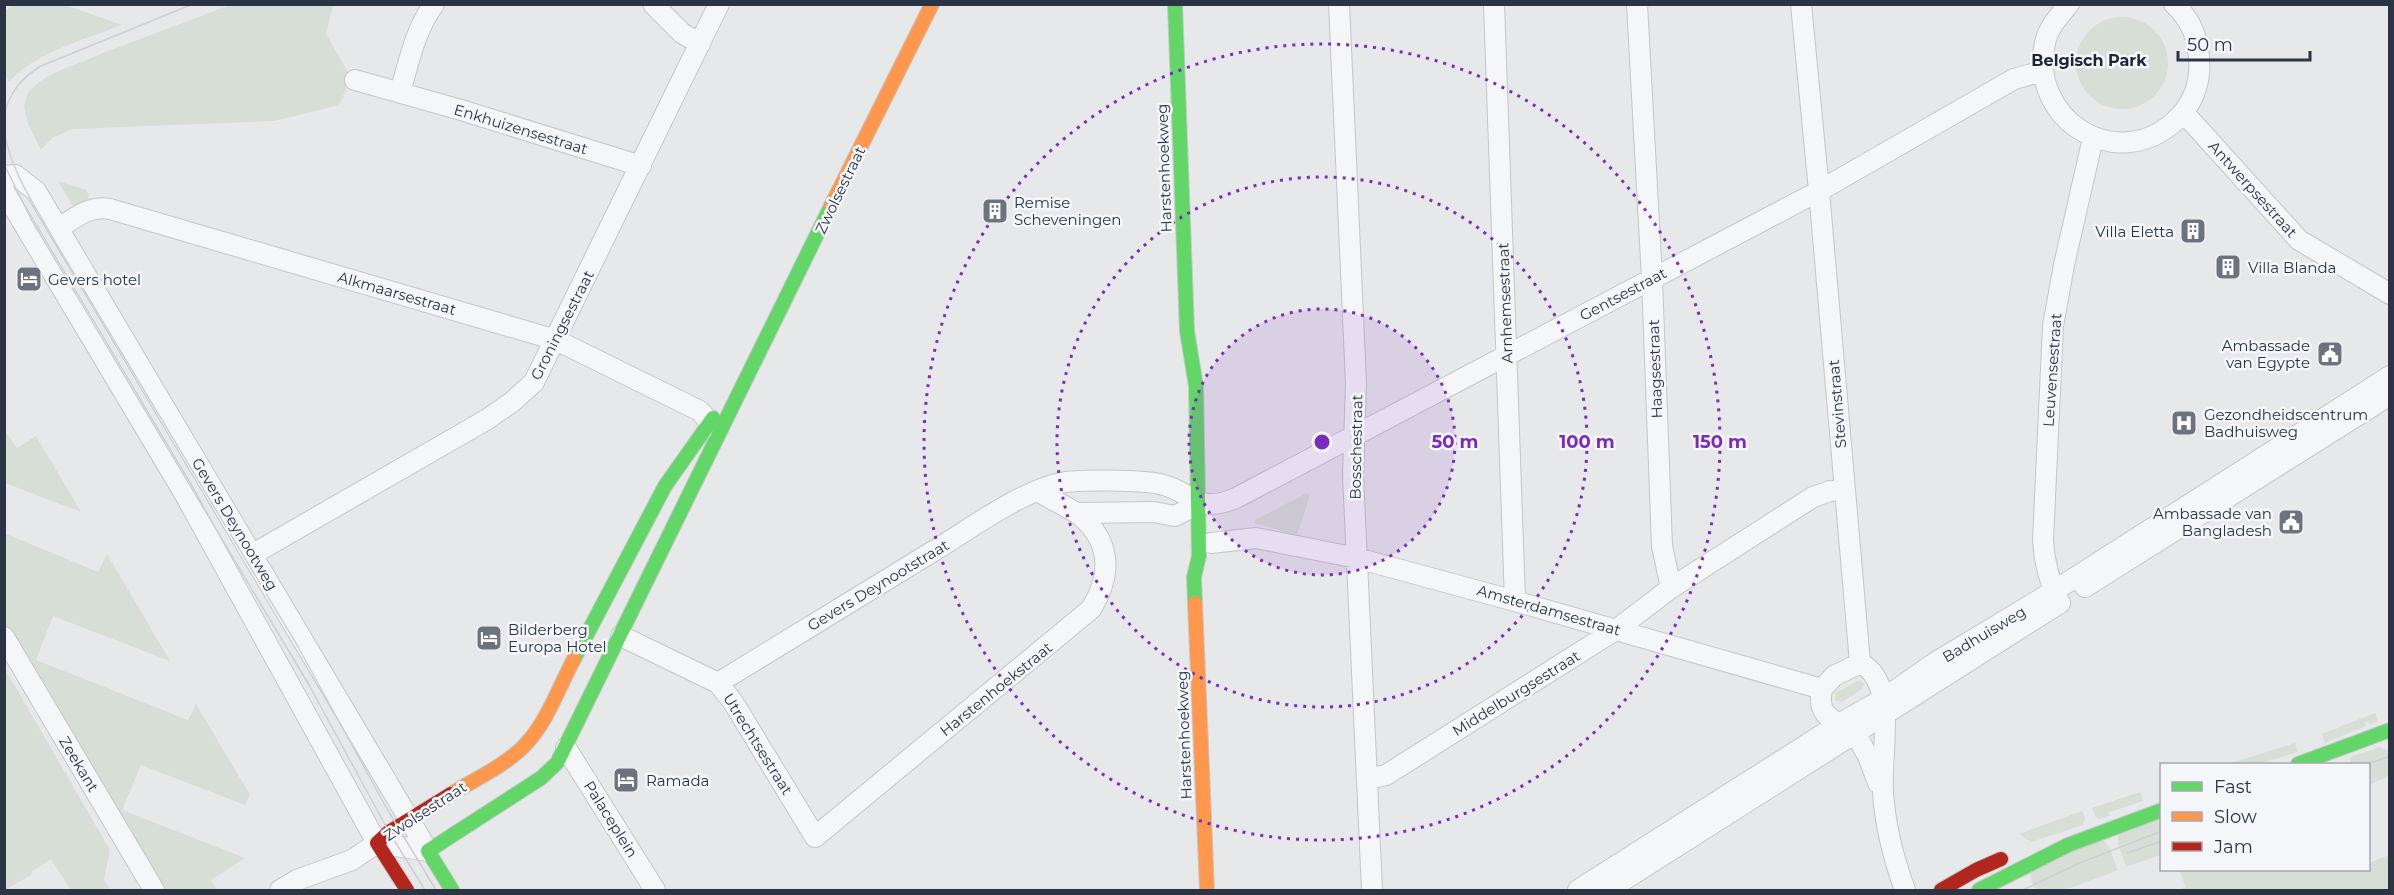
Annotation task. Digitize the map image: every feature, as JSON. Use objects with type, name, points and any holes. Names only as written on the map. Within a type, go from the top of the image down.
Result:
[{"type":"main road","name":"Zwolsestraat","points":[[428,850],[541,778],[557,763],[566,748],[621,636],[715,429],[747,376],[932,4]]},
{"type":"main road","name":"Harstenhoekweg","points":[[1175,4],[1187,330],[1196,386],[1187,496],[1199,556],[1194,577],[1207,891]]},
{"type":"main road","name":"Harstenhoekweg","points":[[1179,377],[1187,330]]},
{"type":"main road","name":"Zwolsestraat","points":[[377,843],[510,758],[535,733],[665,486],[715,429]]},
{"type":"main road","points":[[2303,763],[2390,730]]},
{"type":"main road","points":[[1979,891],[2012,871],[2084,837],[2160,811]]},
{"type":"main road","points":[[2030,848],[2050,841],[2084,837]]},
{"type":"main road","name":"Gevers Deynootweg","points":[[377,843],[407,891]]},
{"type":"main road","name":"Gevers Deynootweg","points":[[428,850],[452,891]]},
{"type":"main road","points":[[1941,891],[1976,870],[2009,855]]},
{"type":"street","points":[[400,92],[414,43],[425,17],[434,4]]},
{"type":"street","points":[[653,4],[682,33],[700,44]]},
{"type":"street","name":"Groningsestraat","points":[[253,554],[486,420],[512,402],[534,382],[719,4]]},
{"type":"street","name":"Bosschestraat","points":[[1339,4],[1356,383],[1353,475],[1372,891]]},
{"type":"street","name":"Arnhemsestraat","points":[[1494,4],[1515,601]]},
{"type":"street","name":"Haagsestraat","points":[[1637,4],[1652,279],[1662,546],[1671,588]]},
{"type":"street","name":"Stevinstraat","points":[[1801,4],[1860,663]]},
{"type":"street","points":[[2068,4],[2054,21],[2045,42],[2043,71],[2050,98],[2071,125],[2093,138],[2119,143],[2143,140],[2167,129],[2184,113],[2197,88],[2201,54],[2195,32],[2181,7]]},
{"type":"street","name":"Gentsestraat","points":[[1077,513],[1154,512],[1175,516],[1187,496],[1223,504],[1819,191],[2014,79],[2043,71]]},
{"type":"street","name":"Enkhuizensestraat","points":[[355,80],[641,166]]},
{"type":"street","name":"Antwerpsestraat","points":[[2184,113],[2299,240],[2390,294]]},
{"type":"street","name":"Leuvensestraat","points":[[2056,597],[2044,561],[2043,540],[2053,326],[2064,265],[2093,138]]},
{"type":"street","name":"Gevers Deynootweg","points":[[4,177],[15,175],[36,191],[428,850]]},
{"type":"street","name":"Gevers Deynootweg","points":[[4,191],[184,493],[377,843]]},
{"type":"street","name":"Alkmaarsestraat","points":[[58,229],[92,209],[110,208],[556,340],[700,411],[715,429]]},
{"type":"street","name":"Badhuisweg","points":[[1578,891],[1884,707],[2056,597],[2390,376]]},
{"type":"street","name":"Badhuisweg","points":[[2056,597],[2390,395]]},
{"type":"street","name":"Gevers Deynootstraat","points":[[718,683],[1002,510],[1059,483],[1076,481],[1157,483],[1174,488],[1187,496]]},
{"type":"street","name":"Middelburgsestraat","points":[[1368,779],[1386,776],[1617,629],[1671,588],[1813,496],[1844,490]]},
{"type":"street","points":[[1039,492],[1077,513]]},
{"type":"street","name":"Harstenhoekstraat","points":[[815,837],[1091,609],[1105,583],[1106,562],[1101,539],[1089,522],[1077,513]]},
{"type":"street","name":"Amsterdamsestraat","points":[[1211,543],[1256,538],[1358,558],[1617,629],[1822,689]]},
{"type":"street","name":"Utrechtsestraat","points":[[621,636],[718,683],[734,702],[815,837]]},
{"type":"street","name":"Zeekant","points":[[4,637],[154,891]]},
{"type":"street","points":[[1883,794],[1868,756],[1847,729],[1825,715],[1819,702],[1822,689],[1834,676],[1860,663],[1869,668],[1877,678],[1884,707],[1883,794],[1893,847],[1905,891]]},
{"type":"street","name":"Badhuisweg","points":[[1608,891],[1847,729]]},
{"type":"street","name":"Palaceplein","points":[[566,748],[656,891]]},
{"type":"street","points":[[280,891],[297,880],[352,860],[377,843]]},
{"type":"street","name":"Zwolsestraat","points":[[377,843],[428,850]]},
{"type":"shaded area","points":[[17,4],[65,5],[122,25],[47,54],[20,71],[9,82],[5,72],[5,10]]},
{"type":"shaded area","points":[[230,5],[333,5],[326,34],[351,78],[339,105],[274,121],[73,129],[52,138],[41,150],[28,123],[24,106],[28,92],[39,82],[54,73],[106,52]]},
{"type":"shaded area","points":[[2122,17],[2139,21],[2154,31],[2164,46],[2168,63],[2164,80],[2154,95],[2139,105],[2122,109],[2105,105],[2090,95],[2080,80],[2076,63],[2080,46],[2090,31],[2105,21]]},
{"type":"shaded area","points":[[58,181],[86,190],[89,195],[87,201],[74,208]]},
{"type":"shaded area","points":[[4,429],[17,448],[36,436],[81,512],[5,483]]},
{"type":"shaded area","points":[[1307,493],[1310,495],[1297,535],[1254,523],[1255,520]]},
{"type":"shaded area","points":[[4,533],[98,572],[107,554],[170,661],[53,616],[36,660],[188,720],[196,704],[250,795],[245,805],[141,765],[122,810],[245,858],[211,880],[217,890],[159,890],[115,820],[5,627]]},
{"type":"shaded area","points":[[5,669],[110,850],[104,880],[110,890],[71,890],[51,859],[32,871],[31,875],[5,890]]},
{"type":"shaded area","points":[[1859,680],[1864,684],[1862,689],[1842,702],[1835,700],[1836,693]]},
{"type":"shaded area","points":[[2375,713],[2378,721],[2370,725],[2368,721],[2364,722],[2366,726],[2325,743],[2322,734]]},
{"type":"shaded area","points":[[2295,743],[2298,752],[2261,763],[2231,763]]},
{"type":"shaded area","points":[[2380,747],[2389,751],[2389,776],[2370,785],[2370,763],[2350,763],[2350,757]]},
{"type":"shaded area","points":[[2140,792],[2143,801],[2109,812],[2110,816],[2096,818],[2092,808]]},
{"type":"shaded area","points":[[2082,811],[2085,818],[2083,825],[2031,842],[2019,834]]},
{"type":"shaded area","points":[[2160,818],[2160,855],[2126,867],[2118,843],[2118,832]]},
{"type":"shaded area","points":[[2101,838],[2109,847],[2118,870],[2065,890],[2036,890],[2030,868]]},
{"type":"shaded area","points":[[2389,855],[2389,890],[2178,890],[2186,887],[2179,871],[2370,871],[2370,863]]},
{"type":"tram line","points":[[4,116],[9,100],[17,87],[41,66],[193,4]]},
{"type":"tram line","points":[[4,130],[12,160],[33,204],[297,645],[387,809],[436,890]]},
{"type":"tram line","points":[[4,164],[31,219],[309,685],[389,832],[425,890]]},
{"type":"tram line","points":[[2370,763],[2390,756]]},
{"type":"tram line","points":[[2023,890],[2077,864],[2160,832]]},
{"type":"tram line","points":[[2127,853],[2160,842]]},
{"type":"traffic: fast","points":[[1175,4],[1187,331],[1196,386],[1199,556],[1194,577],[1195,603]]},
{"type":"traffic: fast","points":[[452,890],[428,851],[541,778],[557,763],[831,206]]},
{"type":"traffic: fast","points":[[574,659],[665,486],[713,418]]},
{"type":"traffic: fast","points":[[2301,763],[2390,730]]},
{"type":"traffic: fast","points":[[1979,890],[2068,845],[2160,811]]},
{"type":"traffic: slow","points":[[831,206],[932,4]]},
{"type":"traffic: slow","points":[[1195,603],[1207,890]]},
{"type":"traffic: slow","points":[[451,794],[499,766],[525,745],[540,726],[574,659]]},
{"type":"traffic: jam","points":[[407,890],[377,843],[389,832],[451,794]]},
{"type":"traffic: jam","points":[[1941,890],[2001,859]]},
{"type":"place","name":"Remise Scheveningen","points":[[995,211]]},
{"type":"place","name":"Villa Eletta","points":[[2193,231]]},
{"type":"place","name":"Villa Blanda","points":[[2228,267]]},
{"type":"place","name":"Gevers hotel","points":[[29,279]]},
{"type":"place","name":"Ambassade van Egypte","points":[[2330,354]]},
{"type":"place","name":"Gezondheidscentrum Badhuisweg","points":[[2184,423]]},
{"type":"place","name":"Ambassade van Bangladesh","points":[[2291,522]]},
{"type":"place","name":"Bilderberg Europa Hotel","points":[[489,638]]},
{"type":"place","name":"Ramada","points":[[626,780]]},
{"type":"district","name":"Belgisch Park","points":[[2089,60]]}]
